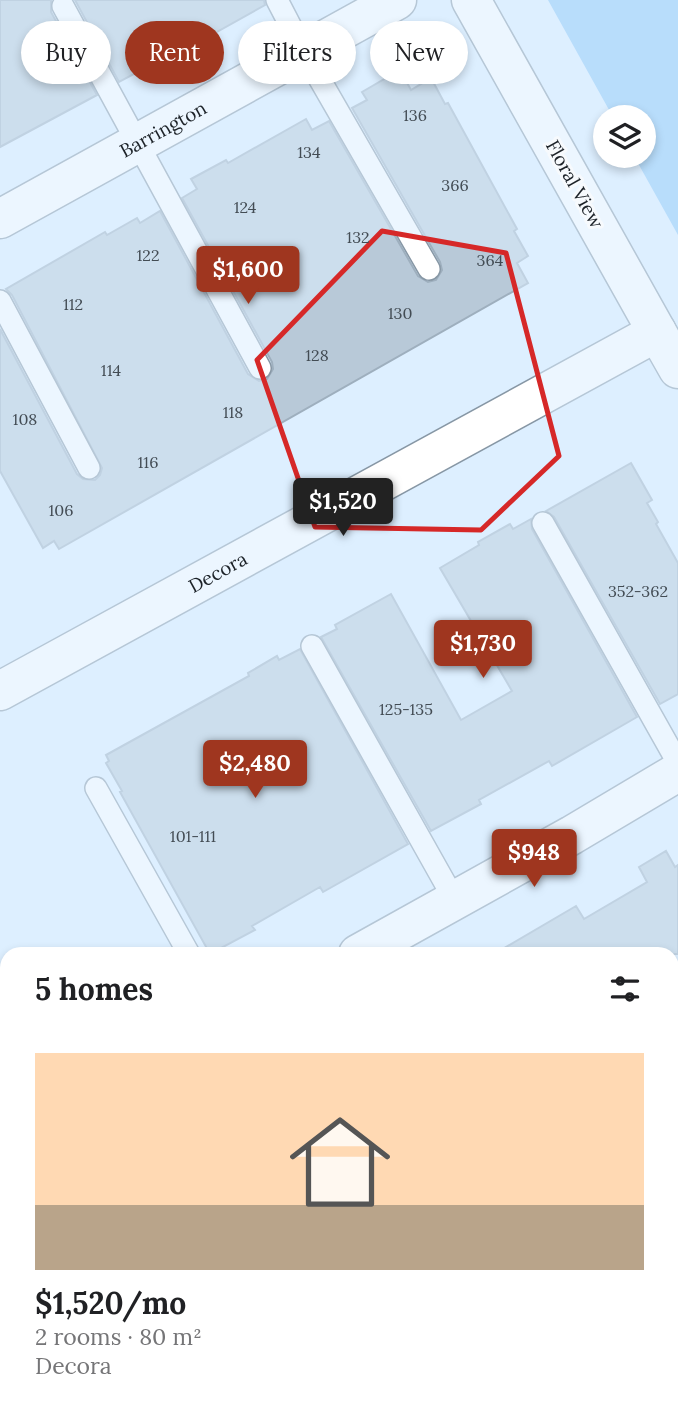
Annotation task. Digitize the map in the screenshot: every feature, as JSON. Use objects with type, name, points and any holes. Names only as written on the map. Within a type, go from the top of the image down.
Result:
[{"type":"street","name":"Barrington","points":[[356,23],[397,0]]},
{"type":"street","name":"Floral View","points":[[471,0],[678,369]]},
{"type":"street","name":"Barrington","points":[[0,219],[245,84]]},
{"type":"street","name":"Decora","points":[[0,691],[657,332]]},
{"type":"street","points":[[370,947],[572,835],[678,772]]},
{"type":"lane","points":[[277,0],[288,21]]},
{"type":"lane","points":[[63,6],[260,368]]},
{"type":"lane","points":[[322,84],[429,269]]},
{"type":"lane","points":[[0,301],[89,468]]},
{"type":"lane","points":[[543,523],[678,763]]},
{"type":"lane","points":[[312,646],[454,899]]},
{"type":"lane","points":[[96,788],[185,947]]},
{"type":"highlighted area","points":[[382,231],[506,253],[559,456],[481,530],[315,527],[257,360]]},
{"type":"shaded area","points":[[548,0],[678,0],[678,235],[641,168],[656,168],[656,105],[606,105]]},
{"type":"building","points":[[0,0],[51,0],[51,12],[56,21],[21,21],[21,84],[91,84],[97,95],[0,147]]},
{"type":"building","points":[[75,0],[264,0],[265,5],[224,28],[224,21],[125,21],[125,79],[119,82],[111,67],[111,21],[86,21]]},
{"type":"building","points":[[376,84],[408,84],[411,90],[421,84],[434,84],[445,104],[448,103],[517,229],[514,231],[528,256],[517,263],[528,283],[59,549],[54,541],[43,548],[0,471],[0,329],[77,474],[83,479],[95,480],[102,468],[12,295],[6,289],[105,232],[107,235],[137,218],[140,223],[160,211],[248,374],[259,381],[267,379],[273,369],[272,362],[182,198],[197,189],[191,179],[226,160],[228,163],[306,119],[312,130],[329,121],[418,276],[428,282],[436,280],[442,270],[440,262],[352,108],[367,100],[362,92]]},
{"type":"building","points":[[631,463],[652,500],[647,503],[658,522],[656,524],[678,563],[678,694],[660,704],[554,517],[546,511]]},
{"type":"building","points":[[531,519],[532,529],[637,717],[552,766],[549,761],[479,800],[481,804],[431,831],[321,637],[337,629],[335,625],[391,594],[461,720],[512,691],[440,568],[510,524],[513,529]]},
{"type":"building","points":[[300,649],[408,844],[323,892],[320,887],[252,926],[255,930],[223,947],[206,947],[120,792],[122,791],[106,763],[109,761],[106,755],[249,676],[248,673],[277,656],[279,660]]},
{"type":"building","points":[[666,851],[675,867],[678,865],[678,947],[506,947],[576,906],[584,919],[647,882],[639,867]]}]
